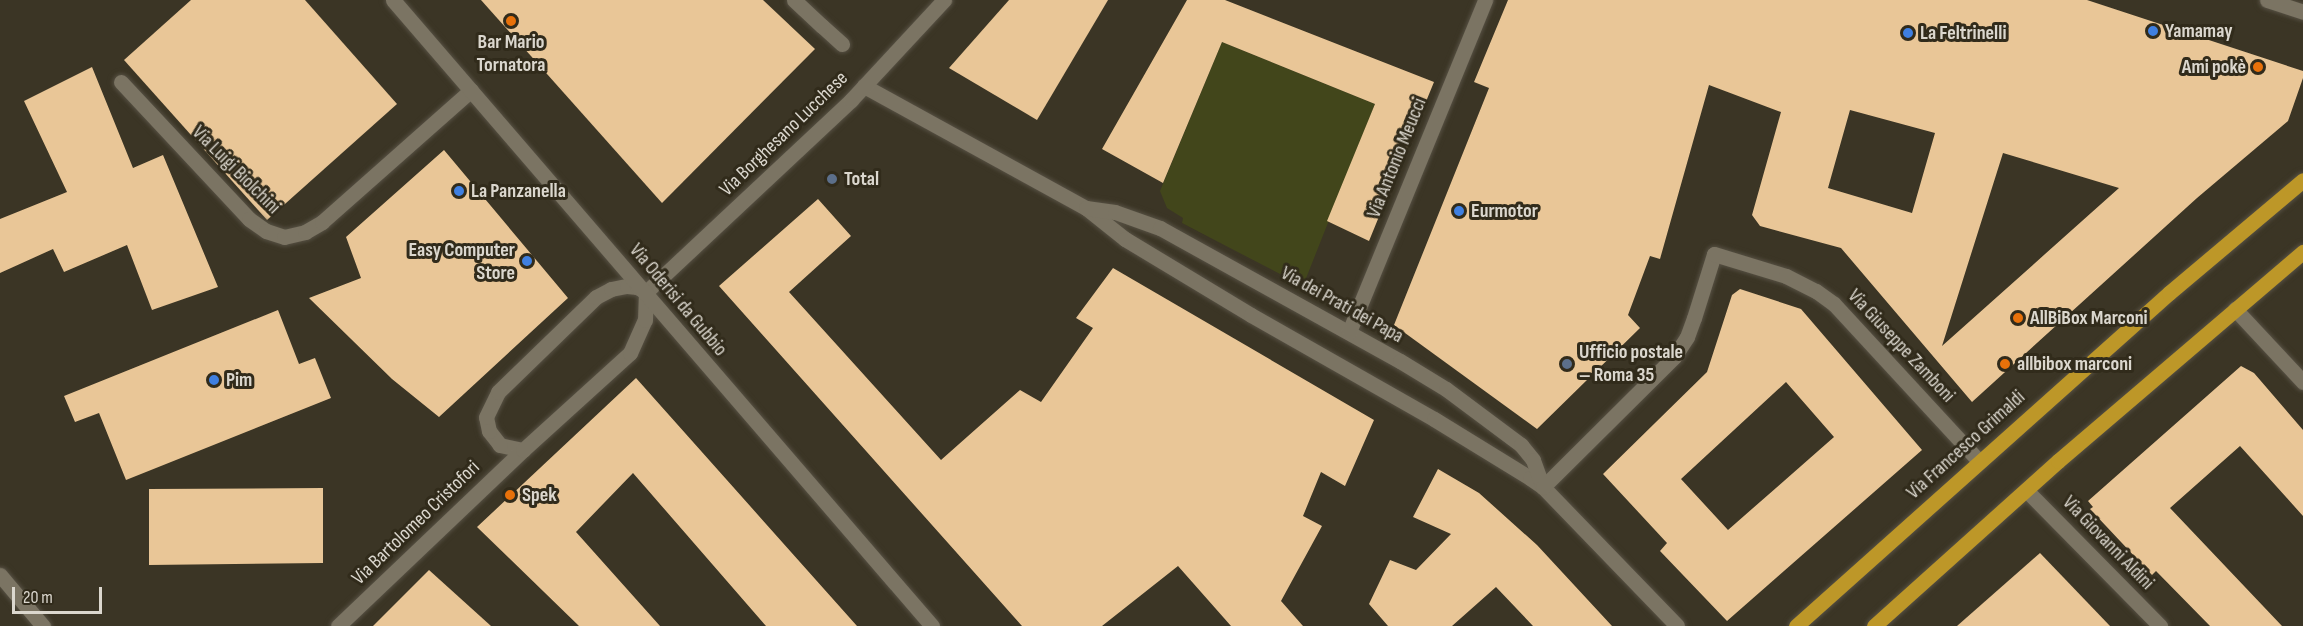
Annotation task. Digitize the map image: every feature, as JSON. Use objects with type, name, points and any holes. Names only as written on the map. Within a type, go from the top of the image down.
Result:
[{"type":"main road","name":"Via Francesco Grimaldi","points":[[1796,626],[2169,293],[2303,180]]},
{"type":"main road","points":[[1874,626],[2026,490],[2303,252]]},
{"type":"street","name":"Via Oderisi da Gubbio","points":[[393,0],[932,626]]},
{"type":"street","points":[[794,0],[842,44]]},
{"type":"street","name":"Via Borghesano Lucchese","points":[[646,292],[864,86],[944,0]]},
{"type":"street","name":"Via Antonio Meucci","points":[[1349,332],[1485,0]]},
{"type":"street","points":[[2267,0],[2303,12]]},
{"type":"street","name":"Via Luigi Biolchini","points":[[121,82],[249,219],[266,231],[284,237],[305,232],[322,222],[471,90]]},
{"type":"street","name":"Via dei Prati dei Papa","points":[[864,86],[1086,208],[1135,245],[1343,369],[1434,419],[1543,487],[1677,626]]},
{"type":"street","name":"Via dei Prati dei Papa","points":[[1086,208],[1116,213],[1160,228],[1349,332],[1446,389],[1512,437],[1533,460],[1543,487]]},
{"type":"street","name":"Via Giuseppe Zamboni","points":[[1543,487],[1678,351],[1694,318],[1714,254],[1786,276],[1816,291],[1834,304],[1979,461]]},
{"type":"street","points":[[523,450],[500,444],[487,424],[488,408],[498,392],[596,297],[611,289],[627,286],[637,287],[646,292]]},
{"type":"street","name":"Via Bartolomeo Cristofori","points":[[338,626],[523,450],[630,353],[645,320],[646,292]]},
{"type":"street","points":[[2235,309],[2303,382]]},
{"type":"street","name":"Via Giovanni Aldini","points":[[2026,490],[2160,626]]},
{"type":"street","points":[[0,575],[43,626]]},
{"type":"green space","points":[[1222,42],[1375,104],[1303,286],[1182,223],[1183,218],[1167,208],[1160,191]]},
{"type":"building","points":[[191,0],[305,0],[397,104],[267,220],[124,60]]},
{"type":"building","points":[[481,0],[763,0],[815,49],[662,203]]},
{"type":"building","points":[[1009,0],[1108,0],[1037,120],[949,68]]},
{"type":"building","points":[[1187,0],[1225,0],[1434,82],[1369,241],[1327,221],[1375,104],[1222,42],[1163,183],[1102,149]]},
{"type":"building","points":[[1508,0],[2087,0],[2303,71],[2303,78],[2288,121],[2197,198],[1972,402],[1841,248],[1760,226],[1752,215],[1781,112],[1709,85],[1660,259],[1650,256],[1628,315],[1640,328],[1537,429],[1394,325],[1489,88],[1474,82]],"holes":[[[1850,110],[1935,133],[1912,213],[1828,188]],[[2003,153],[2119,188],[1942,346]]]},
{"type":"building","points":[[92,67],[133,168],[163,155],[218,287],[152,310],[127,245],[64,272],[53,249],[0,273],[0,219],[67,192],[24,101]]},
{"type":"building","points":[[444,150],[568,298],[439,417],[392,379],[309,298],[361,278],[346,237]]},
{"type":"building","points":[[818,199],[851,236],[789,292],[941,460],[1020,390],[1041,402],[1093,328],[1076,318],[1113,268],[1374,420],[1345,486],[1321,472],[1303,516],[1322,526],[1281,601],[1303,626],[1231,626],[1178,566],[1102,626],[1022,626],[719,286]]},
{"type":"building","points":[[1740,289],[1801,309],[1922,450],[1727,621],[1660,551],[1667,543],[1603,474],[1707,372],[1732,295]],"holes":[[[1786,382],[1834,437],[1728,530],[1681,479]]]},
{"type":"building","name":"Pim","points":[[278,310],[299,364],[315,358],[331,398],[126,480],[99,413],[75,422],[64,396]]},
{"type":"building","points":[[2241,366],[2254,373],[2303,430],[2303,516],[2240,446],[2170,508],[2282,626],[2210,626],[2156,571],[2152,575],[2090,509],[2093,507],[2088,501]]},
{"type":"building","points":[[636,378],[857,626],[766,626],[633,473],[576,532],[660,626],[579,626],[477,527]]},
{"type":"building","points":[[1438,469],[1479,493],[1537,545],[1612,626],[1533,626],[1496,587],[1452,626],[1388,626],[1369,604],[1390,560],[1416,570],[1451,534],[1413,517]]},
{"type":"building","points":[[323,488],[323,563],[149,565],[149,489]]},
{"type":"building","points":[[2040,553],[2110,626],[1957,626]]},
{"type":"building","points":[[429,570],[491,626],[373,626]]},
{"type":"place","name":"Bar Mario Tornatora","points":[[511,21]]},
{"type":"place","name":"Yamamay","points":[[2153,31]]},
{"type":"place","name":"La Feltrinelli","points":[[1908,33]]},
{"type":"place","name":"Ami pokè","points":[[2258,67]]},
{"type":"place","name":"Total","points":[[832,179]]},
{"type":"place","name":"La Panzanella","points":[[459,191]]},
{"type":"place","name":"Eurmotor","points":[[1459,211]]},
{"type":"place","name":"Easy Computer Store","points":[[527,261]]},
{"type":"place","name":"AllBiBox Marconi","points":[[2018,318]]},
{"type":"place","name":"Ufficio postale – Roma 35","points":[[1567,364]]},
{"type":"place","name":"allbibox marconi","points":[[2005,364]]},
{"type":"place","name":"Pim","points":[[214,380]]},
{"type":"place","name":"Spek","points":[[510,495]]}]
